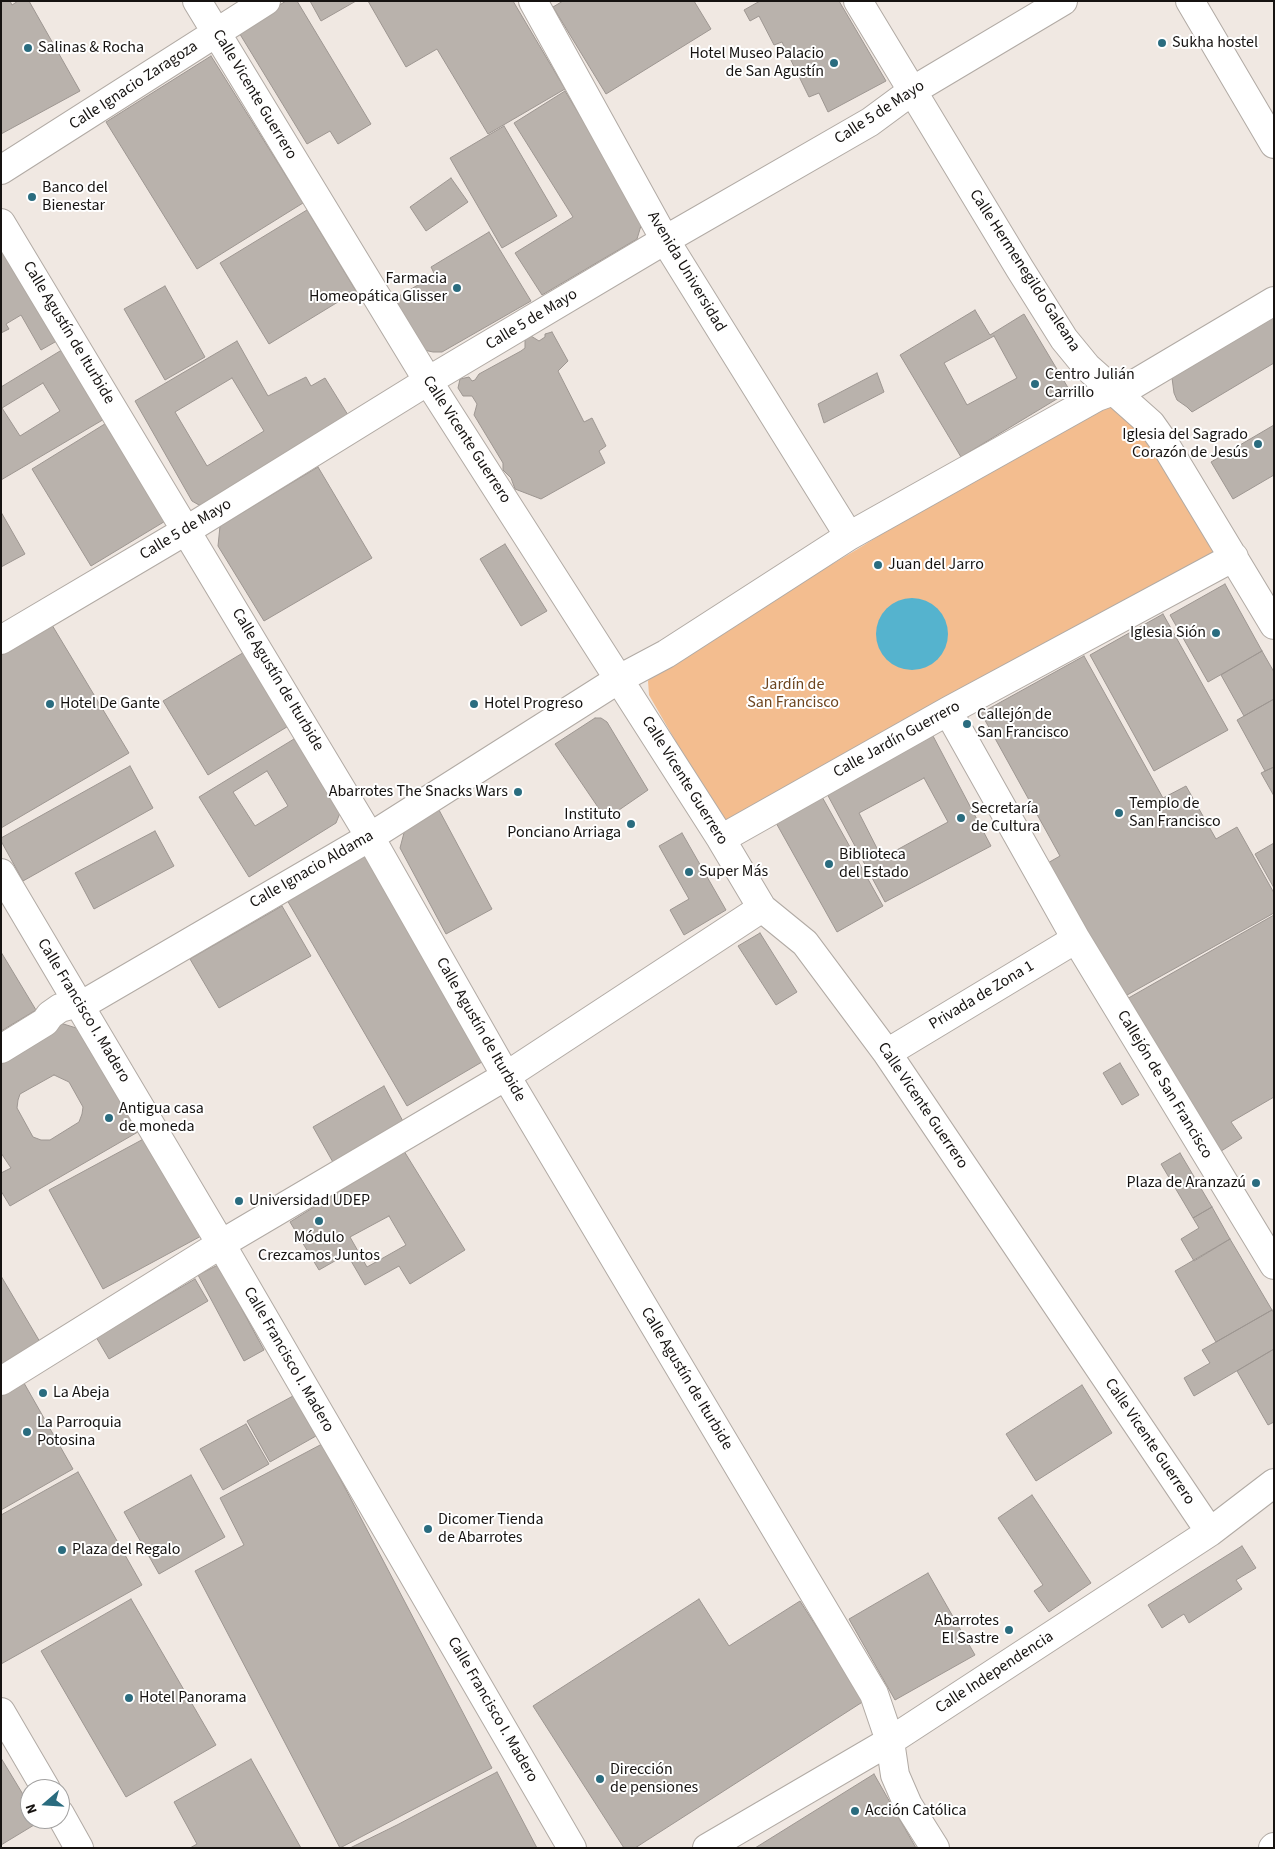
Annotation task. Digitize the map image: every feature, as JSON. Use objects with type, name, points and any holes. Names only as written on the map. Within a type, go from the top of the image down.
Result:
[{"type":"street","name":"Calle Vicente Guerrero","points":[[197,1],[428,381],[721,839],[762,908],[805,943],[887,1053],[1210,1532]]},
{"type":"street","name":"Calle Ignacio Zaragoza","points":[[1,170],[266,1]]},
{"type":"street","name":"Avenida Universidad","points":[[533,1],[665,240],[849,536]]},
{"type":"street","name":"Calle Hermenegildo Galeana","points":[[858,1],[1064,339],[1087,367],[1106,395],[1140,413],[1155,430],[1274,625]]},
{"type":"street","name":"Calle 5 de Mayo","points":[[1,640],[187,530],[428,381],[665,240],[870,122],[912,91],[1063,1]]},
{"type":"street","points":[[1190,1],[1274,144]]},
{"type":"street","name":"Calle Agustín de Iturbide","points":[[1,223],[370,837],[506,1076],[874,1694],[890,1741],[895,1775],[908,1806],[935,1848]]},
{"type":"street","points":[[619,679],[666,654],[849,536],[1106,395],[1136,382],[1274,301]]},
{"type":"street","name":"Calle Jardín Guerrero","points":[[721,839],[950,710],[1234,557]]},
{"type":"street","name":"Calle Ignacio Aldama","points":[[1,1049],[46,1022],[50,1015],[60,1008],[71,1005],[80,1006],[370,837],[619,679]]},
{"type":"street","name":"Callejón de San Francisco","points":[[954,722],[1076,940],[1274,1265]]},
{"type":"street","name":"Calle Francisco I. Madero","points":[[1,873],[221,1244],[572,1848]]},
{"type":"street","points":[[1,1381],[221,1244],[506,1076],[762,908]]},
{"type":"street","name":"Privada de Zona 1","points":[[887,1053],[1076,940]]},
{"type":"street","name":"Calle Independencia","points":[[707,1848],[890,1741],[1210,1532],[1274,1483]]},
{"type":"street","points":[[1,1712],[40,1779]]},
{"type":"street","points":[[68,1829],[79,1848]]},
{"type":"green space","name":"Jardín de San Francisco","points":[[1099,400],[1124,404],[1218,555],[757,827],[721,820],[649,695],[648,681],[657,667],[856,550]]},
{"type":"water","points":[[912,598],[926,601],[938,608],[945,620],[948,634],[945,648],[938,660],[926,667],[912,670],[898,667],[886,660],[879,648],[876,634],[879,620],[886,608],[898,601]]},
{"type":"building","name":"Salinas & Rocha","points":[[1,1],[10,1],[12,5],[18,1],[29,1],[80,91],[1,134]]},
{"type":"building","points":[[286,1],[297,1],[371,124],[338,144],[330,131],[307,144],[238,31]]},
{"type":"building","points":[[310,1],[356,1],[321,21]]},
{"type":"building","points":[[368,1],[513,1],[565,89],[488,134],[437,49],[406,67]]},
{"type":"building","points":[[563,1],[694,1],[711,29],[606,94],[553,7]]},
{"type":"building","name":"Hotel Museo Palacio de San Agustín","points":[[760,1],[839,1],[886,81],[828,112],[819,93],[809,97],[782,42],[774,45],[759,16],[750,21],[744,10]]},
{"type":"building","points":[[211,56],[303,203],[197,269],[106,122]]},
{"type":"building","points":[[565,91],[643,219],[637,239],[542,295],[515,253],[573,217],[514,123]]},
{"type":"building","points":[[504,126],[557,216],[502,248],[450,158]]},
{"type":"building","points":[[451,178],[468,202],[426,231],[410,207]]},
{"type":"building","points":[[307,210],[356,291],[269,344],[220,263]]},
{"type":"building","points":[[1,232],[62,338],[41,350],[21,315],[6,324],[9,329],[1,333]]},
{"type":"building","points":[[489,232],[531,301],[442,352],[424,350],[394,299],[435,275],[431,267]]},
{"type":"building","points":[[165,286],[205,357],[165,380],[124,309]]},
{"type":"building","name":"Centro Julián Carrillo","points":[[975,310],[990,335],[1024,314],[1070,391],[961,457],[900,355]],"holes":[[[994,336],[1017,378],[967,405],[944,363]]]},
{"type":"building","points":[[1274,310],[1274,363],[1192,412],[1177,400],[1172,378],[1167,371]]},
{"type":"building","points":[[552,332],[568,361],[558,371],[584,422],[592,418],[606,446],[599,451],[605,463],[541,499],[515,489],[511,478],[503,470],[503,463],[474,415],[477,404],[472,396],[463,396],[458,388],[460,379],[469,377],[472,381],[475,380],[479,374],[521,351],[525,348],[527,337],[531,336],[539,341],[545,337],[545,334]]},
{"type":"building","points":[[237,341],[268,396],[306,377],[311,386],[325,378],[348,415],[204,505],[199,505],[192,501],[135,401]],"holes":[[[232,378],[264,431],[207,466],[175,412]]]},
{"type":"building","points":[[65,348],[106,418],[1,480],[1,387]],"holes":[[[43,383],[60,411],[20,436],[2,408]]]},
{"type":"building","points":[[877,373],[884,392],[824,423],[818,404]]},
{"type":"building","points":[[108,422],[167,520],[91,566],[32,469]]},
{"type":"building","name":"Iglesia del Sagrado Corazón de Jesús","points":[[1274,425],[1274,475],[1233,499],[1211,462]]},
{"type":"building","points":[[318,467],[372,558],[264,621],[218,546],[220,526]]},
{"type":"building","points":[[1,512],[25,554],[1,567]]},
{"type":"building","points":[[505,544],[547,611],[521,626],[480,559]]},
{"type":"building","name":"Iglesia Sión","points":[[1225,584],[1262,651],[1208,682],[1170,615]]},
{"type":"building","points":[[1163,614],[1228,730],[1154,771],[1090,655]]},
{"type":"building","name":"Hotel De Gante","points":[[52,625],[129,753],[1,828],[1,655]]},
{"type":"building","points":[[251,648],[295,722],[208,775],[163,701]]},
{"type":"building","points":[[1262,651],[1274,672],[1274,699],[1244,716],[1221,675]]},
{"type":"building","name":"Templo de San Francisco","points":[[1084,656],[1163,798],[1186,786],[1216,839],[1237,827],[1274,893],[1274,913],[1120,999],[1046,864],[1060,856],[981,713]]},
{"type":"building","points":[[1274,699],[1274,767],[1265,771],[1237,720]]},
{"type":"building","points":[[595,718],[601,718],[607,722],[648,790],[606,819],[555,744]]},
{"type":"building","name":"Secretaría de Cultura","points":[[933,736],[991,846],[885,902],[826,792]],"holes":[[[924,778],[948,822],[882,858],[859,813]]]},
{"type":"building","points":[[294,739],[342,808],[336,823],[249,877],[199,797]],"holes":[[[267,771],[288,806],[255,826],[233,792]]]},
{"type":"building","points":[[130,766],[153,808],[23,881],[1,838]]},
{"type":"building","points":[[1274,767],[1274,796],[1261,773]]},
{"type":"building","name":"Biblioteca del Estado","points":[[821,795],[883,906],[837,932],[775,821]]},
{"type":"building","points":[[439,810],[492,909],[446,934],[400,848],[405,829]]},
{"type":"building","points":[[155,831],[174,866],[94,909],[75,873]]},
{"type":"building","name":"Super Más","points":[[682,833],[726,910],[684,935],[670,910],[689,899],[659,846]]},
{"type":"building","points":[[1274,843],[1274,888],[1255,854]]},
{"type":"building","points":[[366,853],[487,1059],[407,1106],[287,900]]},
{"type":"building","points":[[282,906],[311,956],[219,1008],[190,959]]},
{"type":"building","points":[[1274,915],[1274,1097],[1231,1122],[1242,1138],[1218,1153],[1125,1000]]},
{"type":"building","points":[[760,933],[797,992],[776,1005],[738,946]]},
{"type":"building","points":[[1,952],[36,1010],[1,1031]]},
{"type":"building","name":"Antigua casa de moneda","points":[[57,1022],[86,1031],[143,1129],[10,1206],[1,1191],[1,1173],[11,1168],[1,1153],[1,1056]],"holes":[[[54,1075],[69,1082],[83,1107],[79,1122],[50,1140],[41,1140],[33,1137],[17,1108],[20,1094]]]},
{"type":"building","points":[[1120,1063],[1139,1095],[1122,1105],[1103,1073]]},
{"type":"building","points":[[384,1086],[405,1125],[334,1164],[313,1127]]},
{"type":"building","points":[[149,1136],[203,1235],[103,1289],[49,1190]]},
{"type":"building","points":[[404,1151],[465,1250],[410,1284],[399,1266],[365,1285],[347,1254],[319,1270],[290,1222]],"holes":[[[389,1216],[406,1245],[367,1267],[350,1237]]]},
{"type":"building","points":[[1180,1153],[1212,1207],[1193,1218],[1161,1164]]},
{"type":"building","points":[[1212,1207],[1230,1239],[1194,1261],[1181,1239],[1199,1228],[1193,1218]]},
{"type":"building","points":[[1230,1239],[1272,1310],[1216,1342],[1175,1271]]},
{"type":"building","points":[[218,1265],[264,1350],[244,1361],[198,1275]]},
{"type":"building","points":[[1,1276],[40,1342],[1,1365]]},
{"type":"building","points":[[195,1279],[208,1301],[109,1359],[96,1337]]},
{"type":"building","points":[[1272,1310],[1274,1313],[1274,1349],[1194,1396],[1184,1378],[1210,1363],[1202,1350]]},
{"type":"building","points":[[1274,1349],[1274,1422],[1268,1425],[1237,1371]]},
{"type":"building","name":"La Parroquia Potosina","points":[[24,1383],[73,1469],[1,1510],[1,1396]]},
{"type":"building","points":[[1082,1385],[1112,1433],[1036,1481],[1006,1434]]},
{"type":"building","points":[[293,1396],[316,1436],[270,1462],[247,1421]]},
{"type":"building","points":[[246,1424],[269,1464],[223,1490],[200,1449]]},
{"type":"building","points":[[322,1444],[492,1768],[340,1848],[195,1571],[244,1545],[220,1498]]},
{"type":"building","name":"Plaza del Regalo","points":[[78,1472],[142,1585],[1,1664],[1,1515]]},
{"type":"building","points":[[191,1475],[225,1537],[159,1574],[124,1512]]},
{"type":"building","points":[[1032,1495],[1091,1583],[1049,1612],[1034,1591],[1043,1585],[998,1518]]},
{"type":"building","points":[[1242,1546],[1256,1568],[1236,1580],[1242,1589],[1189,1623],[1184,1614],[1162,1628],[1148,1605]]},
{"type":"building","points":[[928,1573],[975,1655],[895,1700],[849,1619]]},
{"type":"building","name":"Hotel Panorama","points":[[131,1599],[216,1745],[126,1797],[41,1651]]},
{"type":"building","points":[[699,1599],[729,1646],[800,1601],[864,1701],[635,1848],[624,1848],[533,1706]]},
{"type":"building","points":[[1,1758],[20,1789],[20,1829],[27,1829],[1,1845]]},
{"type":"building","points":[[251,1759],[301,1848],[190,1848],[197,1844],[174,1802]]},
{"type":"building","points":[[497,1772],[537,1848],[350,1848],[397,1825]]},
{"type":"building","name":"Acción Católica","points":[[874,1774],[916,1848],[755,1848]]},
{"type":"place","name":"Sukha hostel","points":[[1162,43]]},
{"type":"place","name":"Salinas & Rocha","points":[[28,48]]},
{"type":"place","name":"Hotel Museo Palacio de San Agustín","points":[[834,63]]},
{"type":"place","name":"Banco del Bienestar","points":[[32,197]]},
{"type":"place","name":"Farmacia Homeopática Glisser","points":[[457,288]]},
{"type":"place","name":"Centro Julián Carrillo","points":[[1035,384]]},
{"type":"place","name":"Iglesia del Sagrado Corazón de Jesús","points":[[1258,444]]},
{"type":"place","name":"Juan del Jarro","points":[[878,565]]},
{"type":"place","name":"Iglesia Sión","points":[[1216,633]]},
{"type":"place","name":"Hotel De Gante","points":[[50,704]]},
{"type":"place","name":"Hotel Progreso","points":[[474,704]]},
{"type":"place","name":"Callejón de San Francisco","points":[[967,724]]},
{"type":"place","name":"Abarrotes The Snacks Wars","points":[[518,792]]},
{"type":"place","name":"Templo de San Francisco","points":[[1119,813]]},
{"type":"place","name":"Secretaría de Cultura","points":[[961,818]]},
{"type":"place","name":"Instituto Ponciano Arriaga","points":[[631,824]]},
{"type":"place","name":"Biblioteca del Estado","points":[[829,864]]},
{"type":"place","name":"Super Más","points":[[689,872]]},
{"type":"place","name":"Antigua casa de moneda","points":[[109,1118]]},
{"type":"place","name":"Plaza de Aranzazú","points":[[1256,1183]]},
{"type":"place","name":"Universidad UDEP","points":[[239,1201]]},
{"type":"place","name":"Módulo Crezcamos Juntos","points":[[319,1221]]},
{"type":"place","name":"La Abeja","points":[[43,1393]]},
{"type":"place","name":"La Parroquia Potosina","points":[[27,1432]]},
{"type":"place","name":"Dicomer Tienda de Abarrotes","points":[[428,1529]]},
{"type":"place","name":"Plaza del Regalo","points":[[62,1550]]},
{"type":"place","name":"Abarrotes El Sastre","points":[[1009,1630]]},
{"type":"place","name":"Hotel Panorama","points":[[129,1698]]},
{"type":"place","name":"Dirección de pensiones","points":[[600,1779]]},
{"type":"place","name":"Acción Católica","points":[[855,1811]]}]
